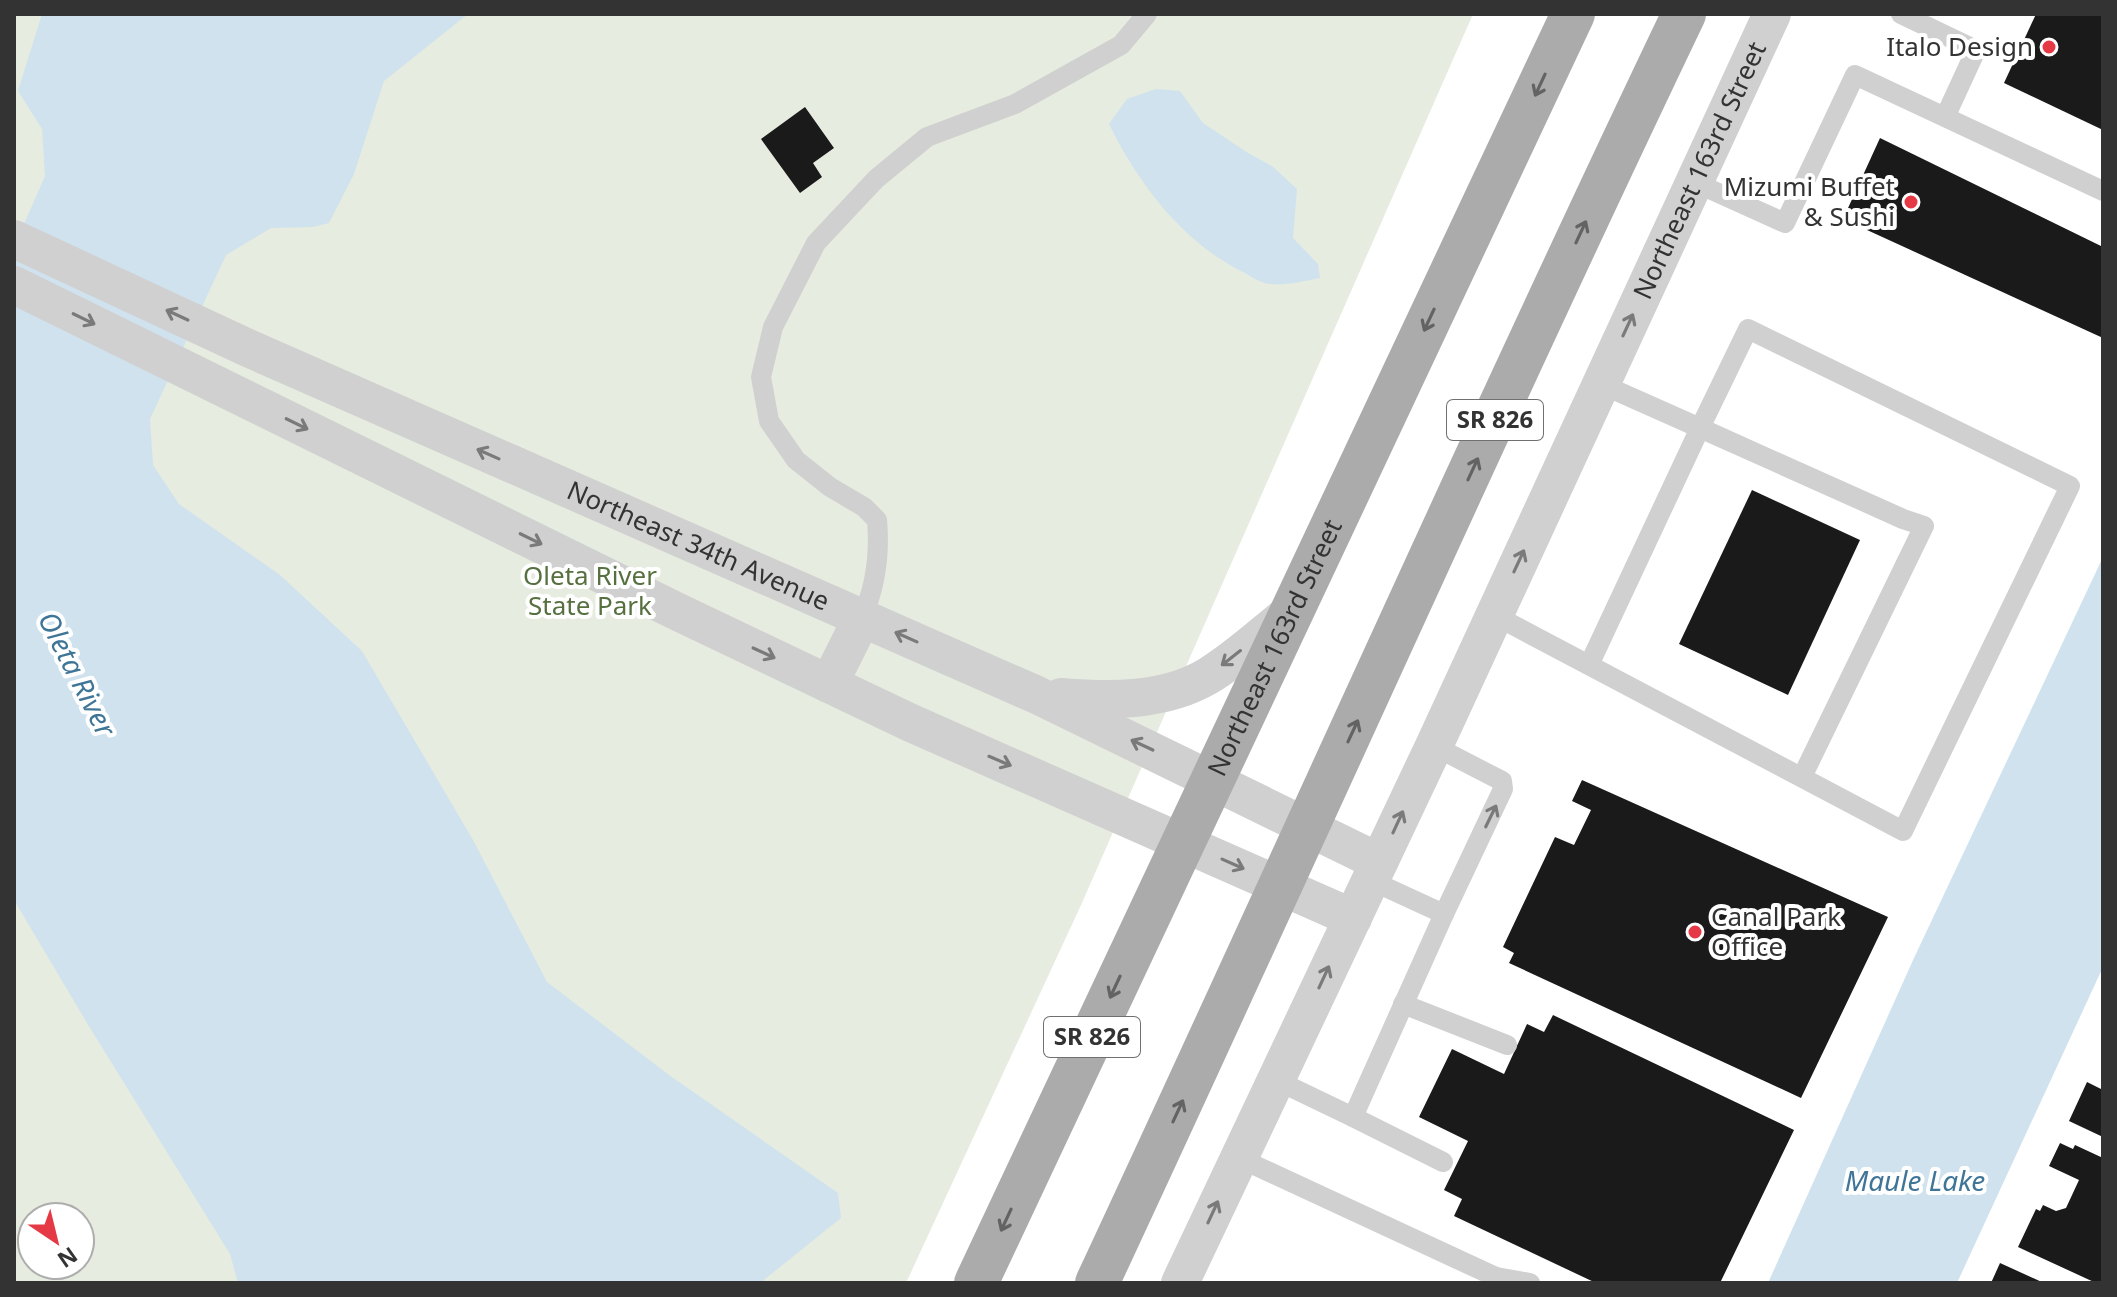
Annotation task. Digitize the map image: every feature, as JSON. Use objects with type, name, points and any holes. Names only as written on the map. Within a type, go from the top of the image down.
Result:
[{"type":"main road","name":"Northeast 163rd Street","points":[[976,1283],[1573,14]]},
{"type":"main road","name":"SR 826","points":[[1097,1283],[1600,189],[1684,14]]},
{"type":"street","name":"Northeast 163rd Street","points":[[1180,1283],[1434,746],[1772,14]]},
{"type":"street","name":"Northeast 34th Avenue","points":[[14,239],[248,348],[1037,695],[1309,827],[1375,871]]},
{"type":"street","points":[[14,285],[911,723],[1353,918]]},
{"type":"street","points":[[1037,695],[1110,701],[1168,692],[1208,676],[1292,611]]},
{"type":"street","points":[[829,684],[862,618]]},
{"type":"lane","points":[[862,618],[871,598],[879,551],[877,520],[864,507],[830,487],[796,460],[769,421],[761,377],[773,327],[816,243],[876,179],[927,137],[1015,104],[1121,45],[1147,14]]},
{"type":"lane","points":[[1901,14],[1976,50],[1946,115]]},
{"type":"lane","points":[[1694,182],[1785,223],[1855,75],[2103,191]]},
{"type":"lane","points":[[1494,615],[1903,831],[2070,486],[1748,329],[1589,665]]},
{"type":"lane","points":[[1601,384],[1924,526],[1802,777]]},
{"type":"lane","points":[[1353,1117],[1503,789],[1502,781],[1434,746]]},
{"type":"lane","points":[[1375,871],[1444,914]]},
{"type":"lane","points":[[1403,1004],[1507,1045]]},
{"type":"lane","points":[[1276,1080],[1443,1162]]},
{"type":"lane","points":[[1239,1158],[1495,1280],[1530,1283]]},
{"type":"green space","name":"Oleta River State Park","points":[[14,14],[1473,14],[1081,905],[906,1283],[14,1283]]},
{"type":"water","name":"Oleta River","points":[[42,14],[468,14],[384,81],[354,174],[329,223],[313,227],[271,228],[226,255],[150,419],[153,465],[179,504],[280,575],[362,651],[473,840],[547,982],[669,1075],[838,1193],[841,1218],[763,1283],[238,1283],[230,1254],[14,900],[14,247],[45,176],[42,129],[18,91]]},
{"type":"water","points":[[1156,89],[1180,91],[1203,123],[1272,166],[1297,189],[1293,238],[1318,264],[1320,278],[1278,284],[1259,281],[1200,245],[1164,209],[1134,168],[1109,124],[1127,99]]},
{"type":"water","name":"Maule Lake","points":[[2103,557],[2103,967],[1957,1283],[1768,1283],[1914,958]]},
{"type":"building","points":[[2036,14],[2103,14],[2103,130],[2004,83]]},
{"type":"building","points":[[805,107],[834,148],[813,163],[822,177],[800,193],[761,139]]},
{"type":"building","points":[[1880,138],[2103,247],[2103,338],[1843,219]]},
{"type":"building","points":[[1752,490],[1860,540],[1788,695],[1679,644]]},
{"type":"building","name":"Canal Park Office","points":[[1582,780],[1888,917],[1801,1098],[1509,963],[1514,953],[1503,947],[1555,837],[1574,845],[1591,810],[1572,801]]},
{"type":"building","points":[[1553,1015],[1794,1130],[1720,1283],[1596,1283],[1454,1216],[1462,1199],[1444,1190],[1468,1141],[1419,1117],[1452,1049],[1504,1074],[1527,1024],[1544,1032]]},
{"type":"building","points":[[2087,1082],[2103,1090],[2103,1137],[2069,1121]]},
{"type":"building","points":[[2060,1143],[2073,1149],[2075,1145],[2103,1158],[2103,1283],[2096,1283],[2018,1247],[2036,1209],[2040,1211],[2043,1205],[2056,1211],[2066,1208],[2079,1180],[2049,1166]]},
{"type":"building","points":[[2000,1263],[2044,1283],[1991,1283]]},
{"type":"place","name":"Italo Design","points":[[2049,47]]},
{"type":"place","name":"Mizumi Buffet & Sushi","points":[[1911,202]]},
{"type":"place","name":"Canal Park Office","points":[[1695,932]]}]
